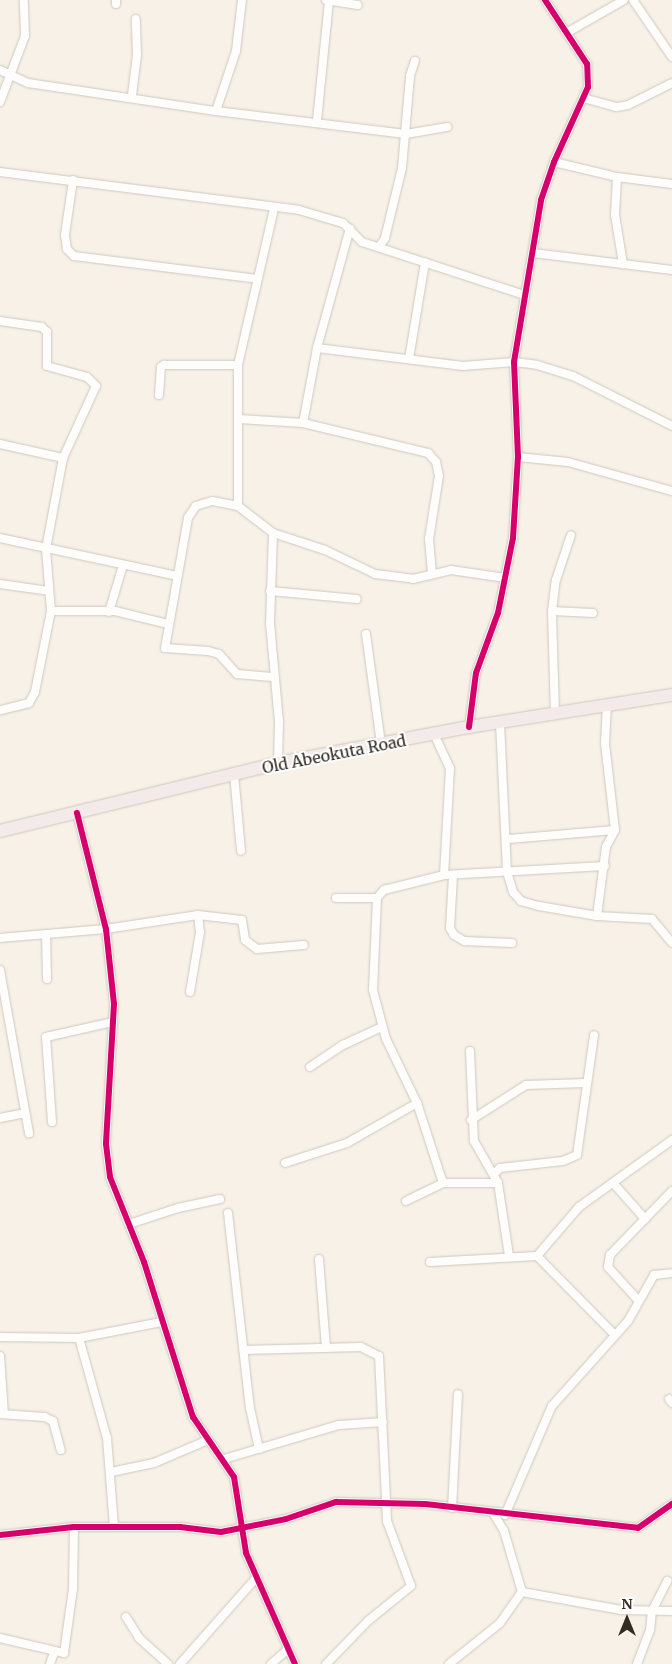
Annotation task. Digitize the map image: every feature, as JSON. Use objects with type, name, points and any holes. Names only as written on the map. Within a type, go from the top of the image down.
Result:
[{"type":"highway","name":"Old Abeokuta Road","points":[[0,831],[278,763],[469,726],[500,723],[672,695]]},
{"type":"street","points":[[0,102],[12,77],[25,36],[24,0]]},
{"type":"street","points":[[216,111],[236,51],[242,0]]},
{"type":"street","points":[[469,726],[476,672],[492,633],[512,538],[518,457],[514,362],[541,200],[554,162],[588,87],[587,64],[568,32],[545,0]]},
{"type":"street","points":[[633,0],[672,57]]},
{"type":"street","points":[[317,121],[328,1],[358,5]]},
{"type":"street","points":[[568,32],[619,1]]},
{"type":"street","points":[[132,95],[137,55],[136,19]]},
{"type":"street","points":[[379,247],[385,238],[406,134],[410,76],[415,62]]},
{"type":"street","points":[[0,70],[28,83],[132,95],[216,111],[317,121],[406,134],[447,128]]},
{"type":"street","points":[[583,98],[617,107],[628,105],[672,84]]},
{"type":"street","points":[[554,162],[617,177],[672,184]]},
{"type":"street","points":[[0,172],[12,176]]},
{"type":"street","points":[[0,178],[12,176],[73,180],[234,199],[274,209],[316,214],[350,228],[362,242],[524,295]]},
{"type":"street","points":[[617,177],[615,214],[623,264]]},
{"type":"street","points":[[73,180],[65,235],[67,249],[74,256],[258,279]]},
{"type":"street","points":[[238,506],[238,365],[274,209]]},
{"type":"street","points":[[303,423],[318,348],[350,228]]},
{"type":"street","points":[[385,238],[388,250]]},
{"type":"street","points":[[533,253],[672,270]]},
{"type":"street","points":[[409,359],[425,262]]},
{"type":"street","points":[[0,321],[42,327],[47,332],[47,366],[88,377],[95,383],[96,390],[63,458],[46,549],[51,612],[35,692],[29,702],[0,710]]},
{"type":"street","points":[[318,348],[485,367],[514,362],[573,376],[672,426]]},
{"type":"street","points":[[159,395],[162,365],[238,365]]},
{"type":"street","points":[[239,419],[303,423],[428,453],[436,462],[439,476],[429,539],[432,573]]},
{"type":"street","points":[[0,444],[63,458]]},
{"type":"street","points":[[518,457],[568,462],[672,491]]},
{"type":"street","points":[[275,677],[237,674],[219,654],[208,651],[169,651],[164,644],[192,511],[212,501],[238,506],[273,533],[325,550],[375,574],[413,579],[451,570],[505,578]]},
{"type":"street","points":[[273,533],[270,591],[275,677],[280,721],[278,763]]},
{"type":"street","points":[[555,714],[552,611],[556,580],[571,534]]},
{"type":"street","points":[[0,538],[177,576]]},
{"type":"street","points":[[109,612],[123,565]]},
{"type":"street","points":[[0,584],[49,591]]},
{"type":"street","points":[[270,591],[357,600]]},
{"type":"street","points":[[552,611],[593,612]]},
{"type":"street","points":[[51,612],[109,612],[168,624]]},
{"type":"street","points":[[366,634],[380,744]]},
{"type":"street","points":[[597,916],[606,847],[615,830],[605,743],[607,706]]},
{"type":"street","points":[[500,723],[509,838],[508,872],[513,892],[522,901],[597,916],[652,919],[672,943]]},
{"type":"street","points":[[434,734],[450,768],[444,875]]},
{"type":"street","points":[[234,774],[241,852]]},
{"type":"street","points":[[77,813],[106,929],[113,1022],[106,1161],[193,1416],[208,1440],[224,1459],[234,1477],[243,1528],[256,1578],[287,1650],[295,1664]]},
{"type":"street","points":[[509,838],[615,830]]},
{"type":"street","points":[[443,1184],[417,1103],[382,1027],[373,990],[377,898],[384,890],[444,875],[453,876],[605,866]]},
{"type":"street","points":[[453,876],[450,928],[454,935],[464,941],[512,943]]},
{"type":"street","points":[[336,898],[377,898]]},
{"type":"street","points":[[190,992],[200,932],[198,915]]},
{"type":"street","points":[[0,938],[106,929],[198,915],[242,920],[245,940],[257,949],[304,945]]},
{"type":"street","points":[[46,934],[47,979]]},
{"type":"street","points":[[0,970],[29,1134]]},
{"type":"street","points":[[52,1122],[46,1037],[113,1022]]},
{"type":"street","points":[[310,1066],[343,1045],[382,1027]]},
{"type":"street","points":[[494,1174],[500,1168],[563,1161],[577,1155],[594,1035]]},
{"type":"street","points":[[470,1051],[471,1120],[479,1155],[494,1174],[498,1183],[509,1256]]},
{"type":"street","points":[[471,1120],[526,1085],[586,1083]]},
{"type":"street","points":[[285,1162],[347,1142],[417,1103]]},
{"type":"street","points":[[0,1118],[25,1113]]},
{"type":"street","points":[[537,1256],[579,1207],[614,1184],[672,1140]]},
{"type":"street","points":[[406,1200],[443,1184],[498,1183]]},
{"type":"street","points":[[614,1184],[645,1219]]},
{"type":"street","points":[[637,1299],[608,1267],[610,1255],[672,1191]]},
{"type":"street","points":[[129,1224],[178,1208],[220,1199]]},
{"type":"street","points":[[228,1213],[244,1350],[259,1449]]},
{"type":"street","points":[[430,1262],[509,1256],[537,1256],[615,1335]]},
{"type":"street","points":[[319,1259],[326,1348]]},
{"type":"street","points":[[505,1515],[552,1406],[628,1321],[637,1299],[654,1275],[672,1273]]},
{"type":"street","points":[[0,1337],[79,1338],[161,1322]]},
{"type":"street","points":[[79,1338],[107,1438],[114,1527]]},
{"type":"street","points":[[244,1350],[361,1347],[376,1352],[383,1422],[385,1502],[392,1538],[411,1586],[368,1621],[326,1664]]},
{"type":"street","points":[[0,1356],[2,1414],[46,1416],[53,1421],[61,1450]]},
{"type":"street","points":[[452,1508],[458,1394]]},
{"type":"street","points":[[224,1459],[339,1425],[383,1422]]},
{"type":"street","points":[[111,1472],[154,1463],[208,1440]]},
{"type":"street","points":[[0,1535],[74,1527],[220,1532],[243,1528],[336,1502],[385,1502],[638,1528],[672,1504]]},
{"type":"street","points":[[493,1513],[504,1531],[522,1592]]},
{"type":"street","points":[[0,1638],[54,1653],[64,1653],[73,1589],[74,1527]]},
{"type":"street","points":[[180,1664],[188,1661],[256,1578]]},
{"type":"street","points":[[637,1664],[643,1656],[652,1611],[667,1581]]},
{"type":"street","points":[[522,1592],[621,1610],[672,1611]]},
{"type":"street","points":[[449,1664],[500,1623],[522,1592]]},
{"type":"street","points":[[126,1617],[139,1638],[168,1664]]},
{"type":"street","points":[[271,1664],[287,1650]]},
{"type":"street","points":[[50,1664],[54,1653]]},
{"type":"street","points":[[643,1656],[649,1664]]},
{"type":"cycle path","points":[[469,727],[476,673],[498,613],[513,538],[518,457],[514,362],[541,200],[554,162],[588,87],[587,64],[545,0]]},
{"type":"cycle path","points":[[77,813],[106,929],[114,1004],[106,1144],[110,1177],[144,1262],[193,1417],[234,1477],[246,1553],[295,1664]]},
{"type":"cycle path","points":[[0,1535],[74,1527],[180,1527],[221,1532],[286,1519],[336,1502],[425,1504],[638,1528],[672,1504]]}]
